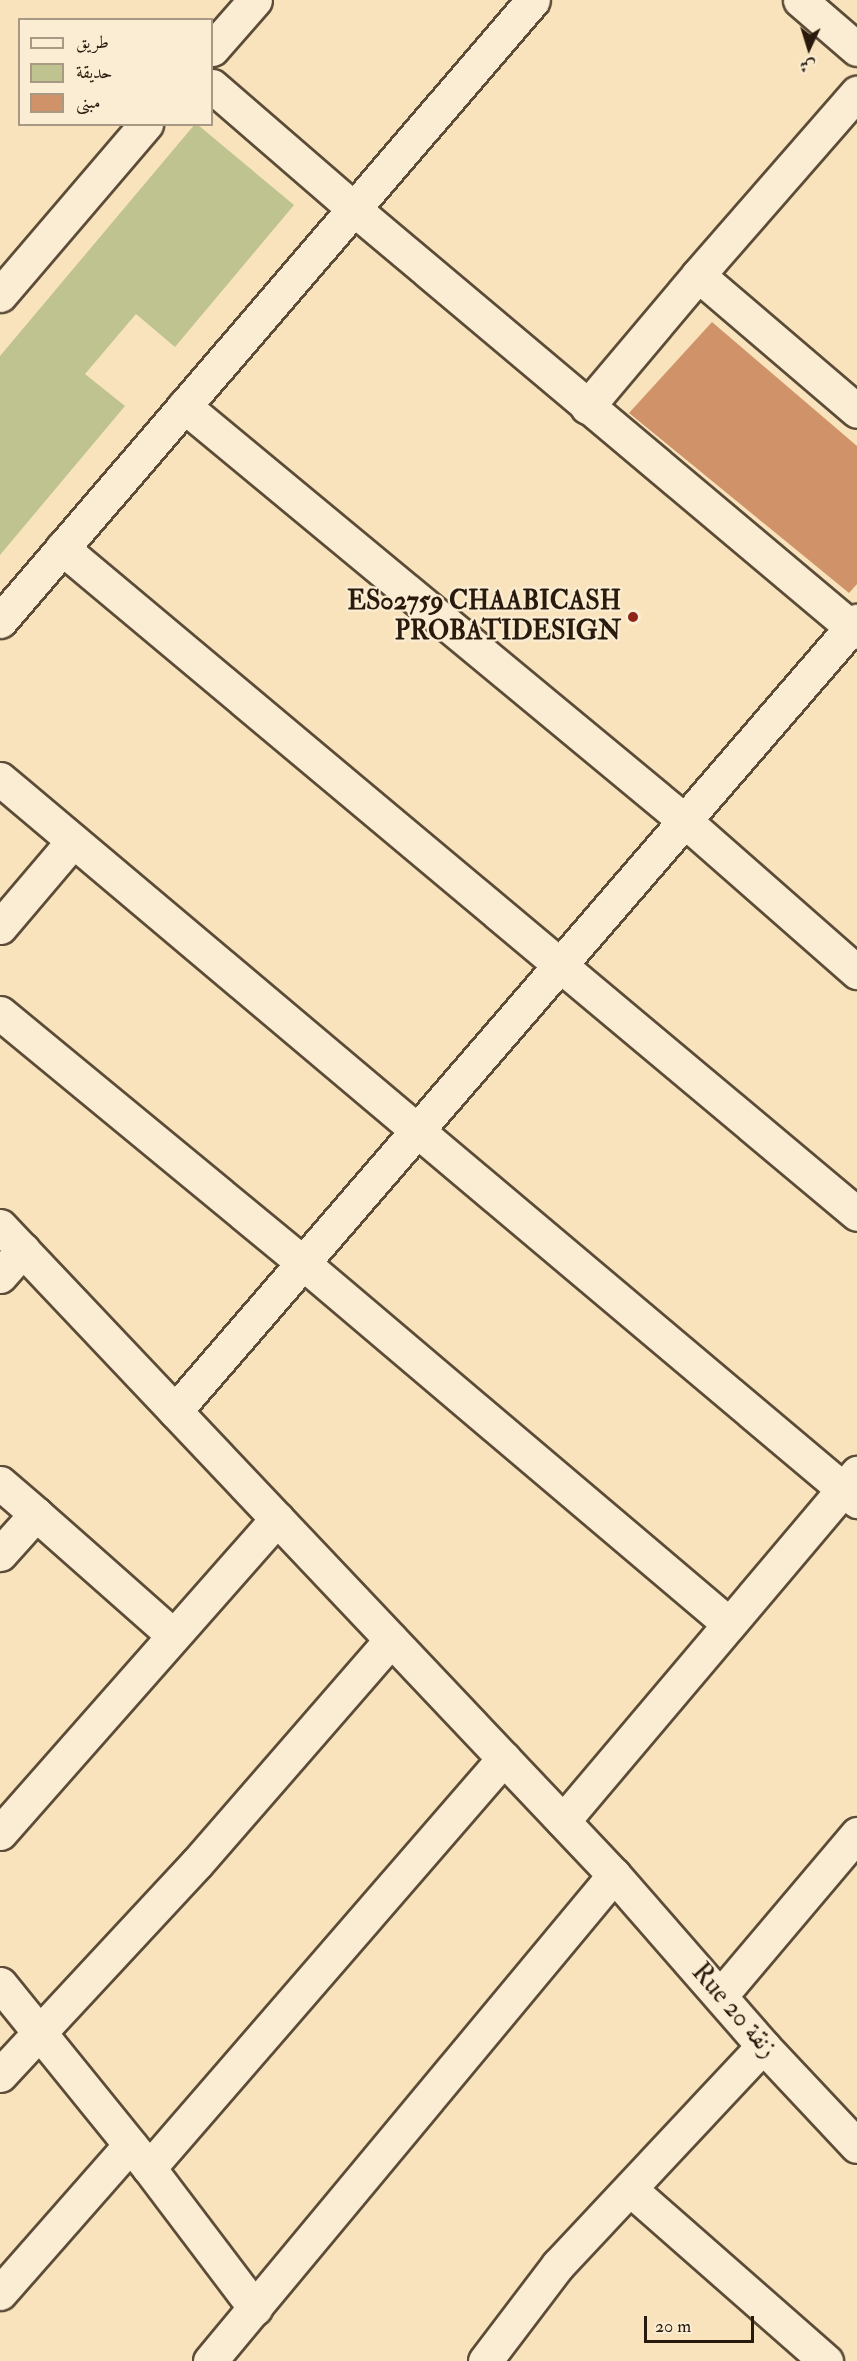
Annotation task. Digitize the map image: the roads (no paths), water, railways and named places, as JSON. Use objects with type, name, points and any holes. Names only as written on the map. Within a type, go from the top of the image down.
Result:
[{"type":"street","points":[[213,48],[255,0]]},
{"type":"street","points":[[0,621],[533,0]]},
{"type":"street","points":[[800,0],[857,49]]},
{"type":"street","points":[[175,1411],[855,627],[587,407],[213,87]]},
{"type":"street","points":[[587,407],[698,274],[857,93]]},
{"type":"street","points":[[0,295],[144,126]]},
{"type":"street","points":[[698,274],[857,411]]},
{"type":"street","points":[[184,406],[685,821],[857,972]]},
{"type":"street","points":[[62,548],[857,1214]]},
{"type":"street","points":[[0,779],[418,1131],[852,1488],[729,1624],[563,1821]]},
{"type":"street","points":[[0,927],[73,841]]},
{"type":"street","points":[[0,1013],[303,1263],[729,1624]]},
{"type":"street","name":"Rue 20 زنقة","points":[[0,1226],[614,1875],[721,1995],[763,2046],[857,2146]]},
{"type":"street","points":[[0,1276],[23,1250]]},
{"type":"street","points":[[0,1483],[173,1635]]},
{"type":"street","points":[[0,1554],[36,1514]]},
{"type":"street","points":[[0,1833],[277,1519]]},
{"type":"street","points":[[0,2075],[197,1863],[391,1640]]},
{"type":"street","points":[[0,2293],[139,2157],[504,1758]]},
{"type":"street","points":[[721,1995],[857,1834]]},
{"type":"street","points":[[210,2361],[614,1875]]},
{"type":"street","points":[[0,1984],[139,2157],[255,2308]]},
{"type":"street","points":[[499,2356],[558,2265],[763,2046]]},
{"type":"street","points":[[630,2189],[826,2361]]},
{"type":"place","name":"ES02759 CHAABICASH PROBATIDESIGN","points":[[633,617]]}]
